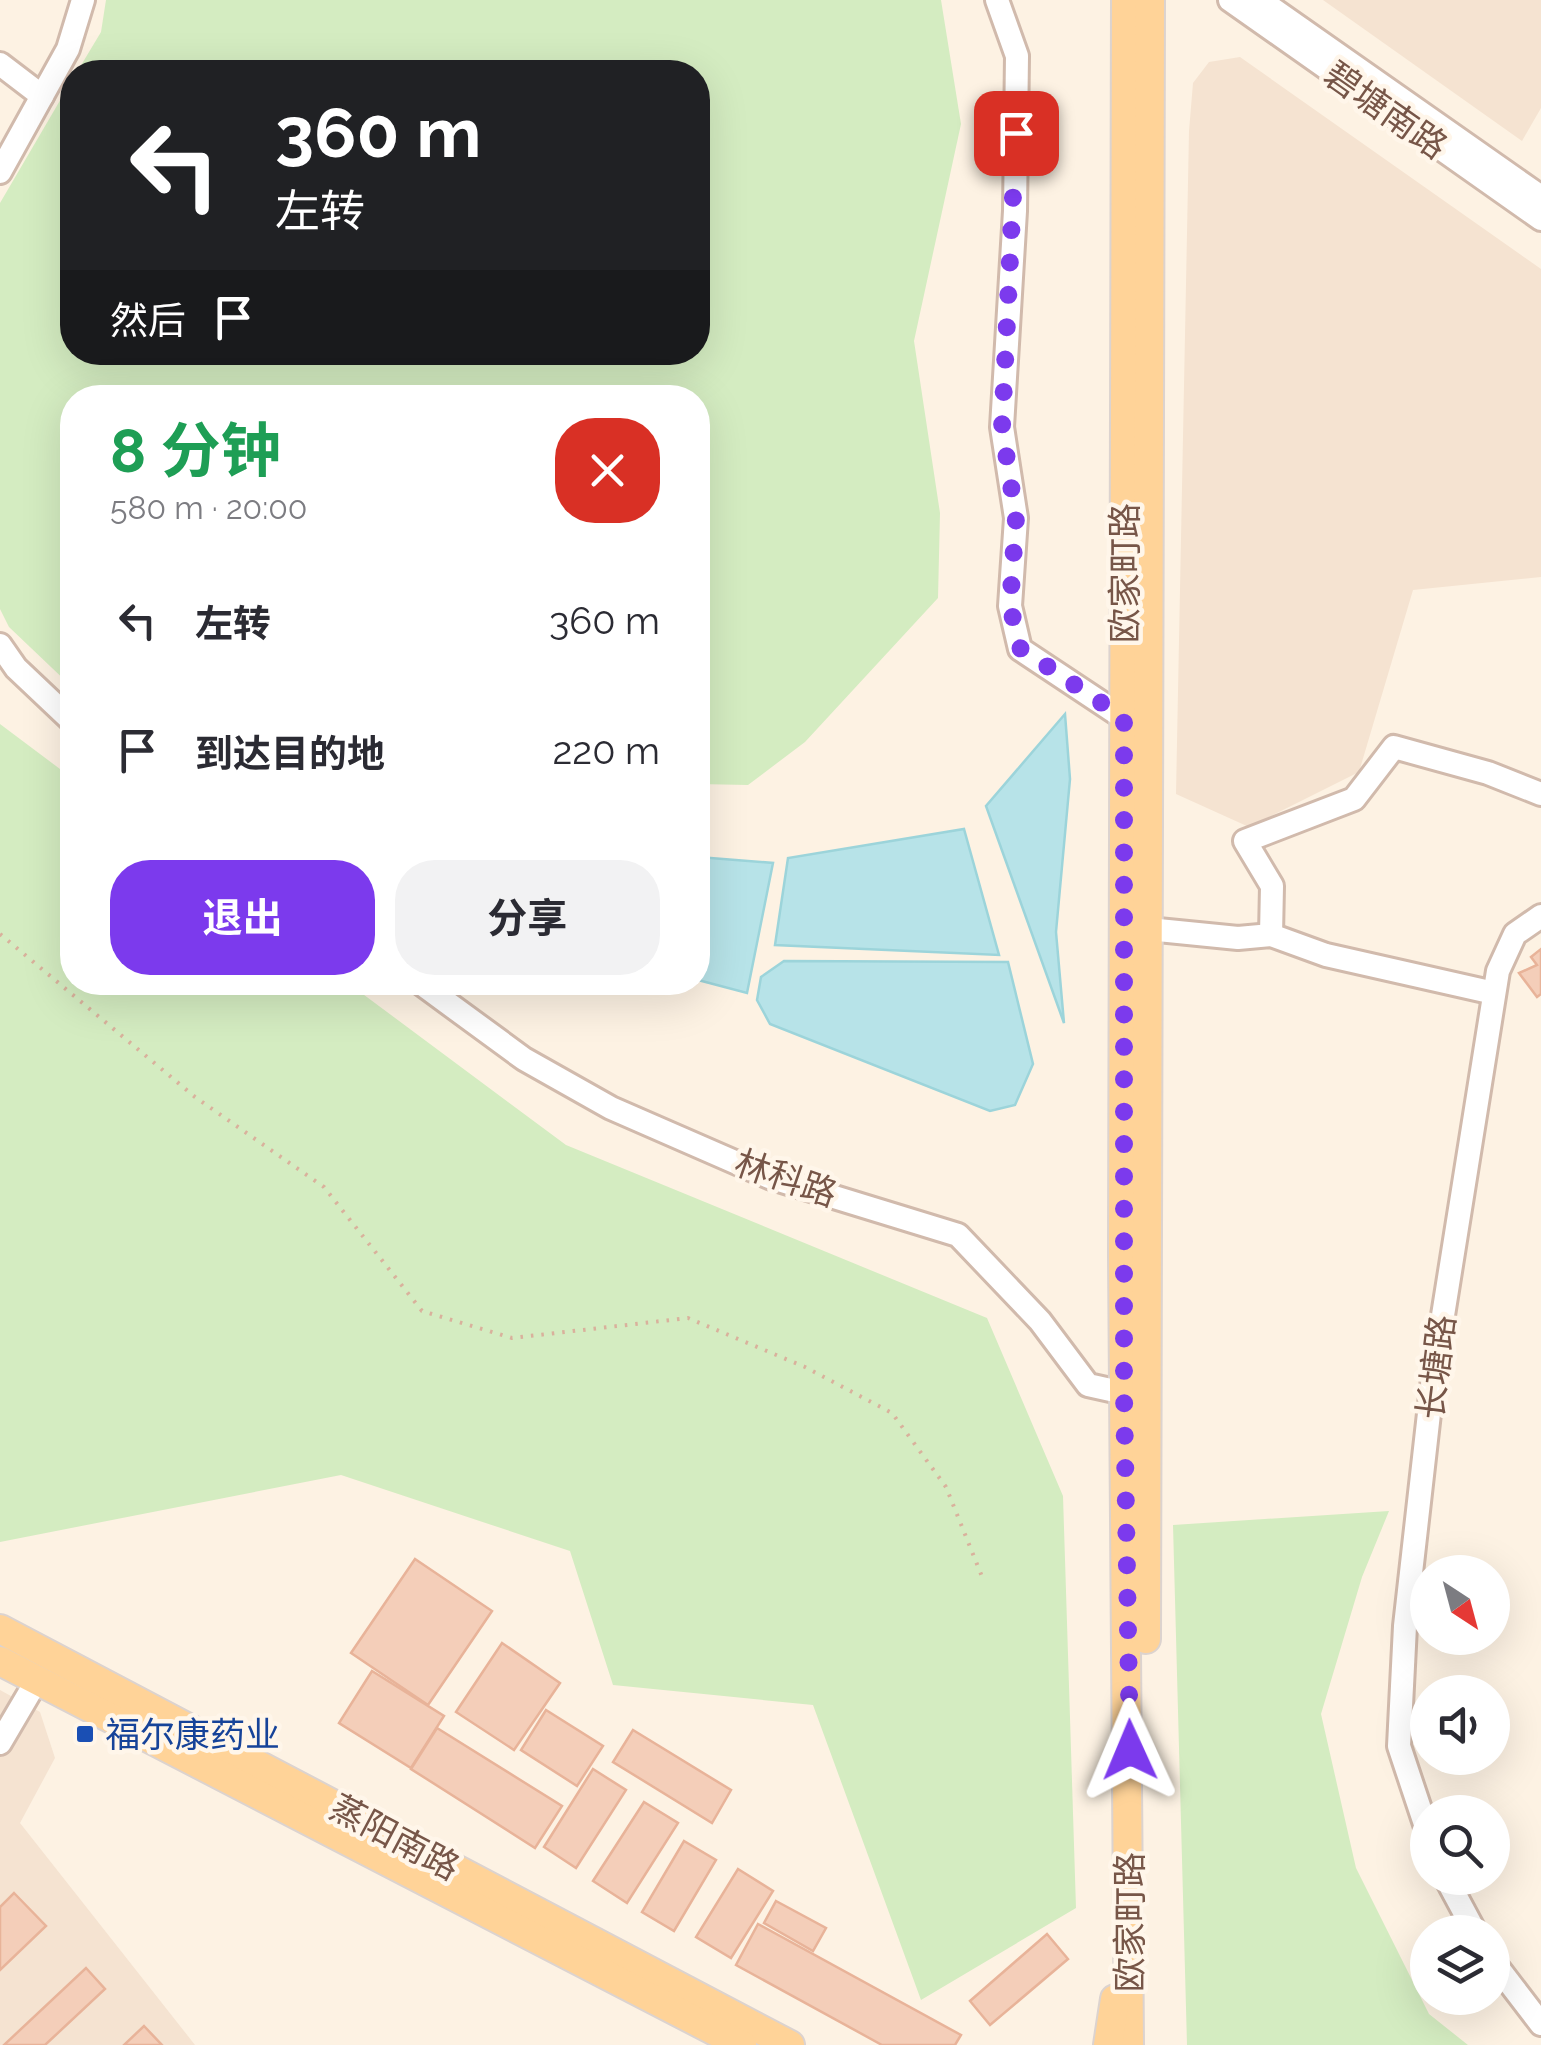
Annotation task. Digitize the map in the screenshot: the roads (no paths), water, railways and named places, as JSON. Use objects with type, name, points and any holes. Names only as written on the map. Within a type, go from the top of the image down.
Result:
[{"type":"main road","name":"欧家町路","points":[[1126,0],[1124,1393],[1129,2045]]},
{"type":"main road","name":"欧家町路","points":[[1146,2045],[1150,0]]},
{"type":"main road","name":"蒸阳南路","points":[[0,1628],[790,2045]]},
{"type":"main road","name":"蒸阳南路","points":[[0,1661],[742,2045]]},
{"type":"main road","points":[[1108,2045],[1130,1908]]},
{"type":"street","points":[[62,60],[82,0]]},
{"type":"street","points":[[997,0],[1017,56],[1015,210],[1002,427],[1016,518],[1010,606],[1020,648],[1124,718]]},
{"type":"street","name":"碧塘南路","points":[[1230,0],[1541,219]]},
{"type":"street","name":"碧塘南路","points":[[1260,0],[1541,197]]},
{"type":"street","points":[[0,172],[60,63]]},
{"type":"street","points":[[0,64],[42,96]]},
{"type":"street","points":[[0,645],[16,668],[60,709]]},
{"type":"street","points":[[1270,935],[1272,886],[1245,841],[1354,799],[1394,746],[1488,773],[1541,794]]},
{"type":"street","name":"长塘路","points":[[1415,1795],[1399,1746],[1405,1626],[1433,1378],[1498,971],[1515,934],[1541,916]]},
{"type":"street","points":[[1148,929],[1238,938],[1270,935],[1326,955],[1494,993]]},
{"type":"street","name":"林科路","points":[[437,995],[524,1059],[611,1108],[769,1177],[958,1236],[1040,1321],[1088,1386],[1124,1393]]},
{"type":"street","points":[[0,1742],[37,1680]]},
{"type":"street","points":[[1510,1984],[1541,2024]]},
{"type":"water","points":[[1065,714],[1070,779],[1056,932],[1064,1023],[986,806]]},
{"type":"water","points":[[964,829],[999,955],[775,945],[788,858]]},
{"type":"water","points":[[710,858],[773,863],[747,993],[710,983]]},
{"type":"water","points":[[784,961],[1008,962],[1033,1064],[1015,1105],[990,1111],[770,1024],[757,1000],[761,977]]},
{"type":"place","name":"福尔康药业","points":[[85,1734]]}]
